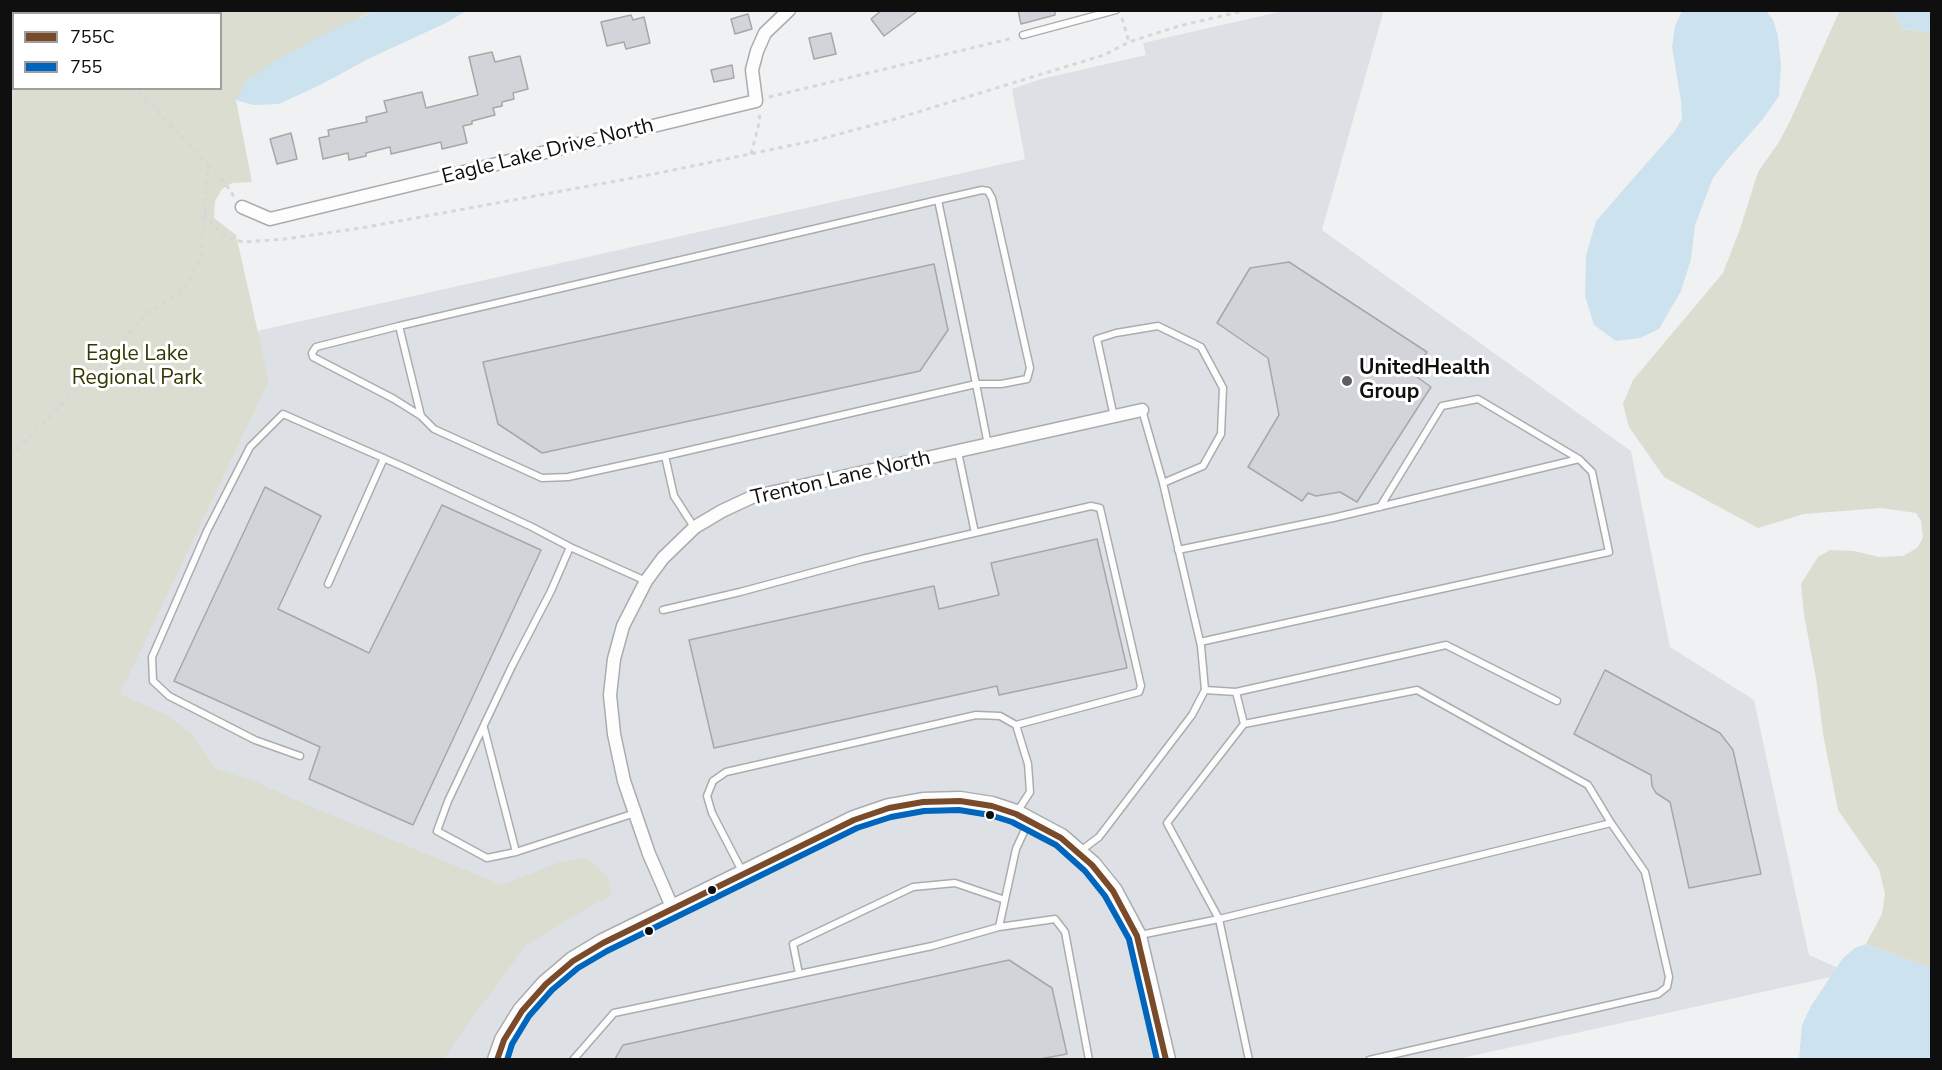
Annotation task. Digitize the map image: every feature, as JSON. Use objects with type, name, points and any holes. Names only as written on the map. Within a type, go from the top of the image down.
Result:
[{"type":"street","points":[[756,101],[752,70],[757,51],[765,33],[789,10]]},
{"type":"street","name":"Eagle Lake Drive North","points":[[242,207],[270,219],[756,101]]},
{"type":"street","name":"Trenton Lane North","points":[[672,909],[624,781],[610,695],[614,659],[624,626],[646,581],[663,558],[695,527],[752,497],[1142,410]]},
{"type":"street","points":[[497,1059],[504,1040],[522,1011],[546,984],[573,961],[603,943],[854,820],[889,808],[923,802],[960,801],[992,806],[1023,817],[1061,838],[1092,865],[1113,891],[1137,936],[1166,1059]]},
{"type":"lane","points":[[1023,35],[1116,10]]},
{"type":"lane","points":[[982,190],[988,192],[992,198],[1030,368],[1028,379],[1001,384],[976,384],[665,456],[568,477],[542,478],[434,429],[420,416],[394,399],[313,357],[312,353],[316,347],[399,326],[938,200],[982,190]]},
{"type":"lane","points":[[938,200],[988,445]]},
{"type":"lane","points":[[399,326],[420,416]]},
{"type":"lane","points":[[1114,417],[1097,339],[1116,333],[1158,326],[1202,347],[1223,388],[1221,434],[1203,466],[1163,483]]},
{"type":"lane","points":[[1200,642],[1609,552],[1592,472],[1579,459],[1478,399],[1442,406],[1380,507]]},
{"type":"lane","points":[[1079,852],[1099,837],[1192,715],[1205,690],[1200,642],[1163,483],[1142,410]]},
{"type":"lane","points":[[300,756],[255,740],[169,696],[153,681],[152,657],[207,531],[250,447],[283,414],[384,458],[532,527],[570,548],[646,581]]},
{"type":"lane","points":[[958,452],[975,532]]},
{"type":"lane","points":[[665,456],[674,496],[695,527]]},
{"type":"lane","points":[[328,584],[384,458]]},
{"type":"lane","points":[[1178,550],[1333,518],[1579,459]]},
{"type":"lane","points":[[663,610],[975,532],[1091,506],[1100,508],[1141,686],[1138,692],[1016,725]]},
{"type":"lane","points":[[570,548],[448,801],[437,831],[487,858],[516,852],[635,813]]},
{"type":"lane","points":[[1205,690],[1236,692],[1446,645],[1557,701]]},
{"type":"lane","points":[[1249,1059],[1219,919],[1167,823],[1244,724],[1417,690],[1588,785],[1611,823],[1646,872],[1669,977],[1667,987],[1658,994],[1369,1059]]},
{"type":"lane","points":[[1236,692],[1244,724]]},
{"type":"lane","points":[[744,874],[712,813],[707,796],[713,781],[726,772],[976,715],[1000,716],[1016,725],[1028,764],[1030,792],[999,927]]},
{"type":"lane","points":[[484,728],[516,852]]},
{"type":"lane","points":[[1137,936],[1219,919],[1611,823]]},
{"type":"lane","points":[[799,974],[793,944],[913,887],[955,883],[1005,900]]},
{"type":"lane","points":[[573,1059],[614,1013],[932,946],[999,927],[1055,919],[1065,932],[1089,1059]]},
{"type":"path","points":[[1120,10],[1129,42]]},
{"type":"path","points":[[204,213],[213,225],[232,239],[243,242],[285,239],[362,228],[654,174],[817,140],[895,119],[1104,55],[1129,42],[1179,26],[1247,10]]},
{"type":"path","points":[[751,154],[760,120],[756,101],[1023,35]]},
{"type":"path","points":[[138,90],[227,186],[242,207]]},
{"type":"path","points":[[10,456],[105,361],[146,314],[183,291],[201,257],[208,165]]},
{"type":"shaded area","points":[[1384,10],[1322,230],[1631,451],[1670,647],[1754,700],[1809,955],[1849,973],[1453,1060],[11,1060],[10,922],[269,381],[257,331],[1025,159],[1012,89],[1041,79],[1146,55],[1143,43],[1283,11]]},
{"type":"green space","points":[[1840,10],[1893,11],[1904,29],[1931,32],[1931,968],[1866,944],[1882,914],[1885,894],[1879,869],[1838,810],[1823,734],[1801,584],[1818,557],[1830,550],[1854,551],[1879,557],[1903,556],[1917,548],[1923,538],[1921,521],[1916,513],[1881,508],[1804,514],[1758,528],[1664,477],[1629,427],[1623,404],[1633,380],[1723,273],[1758,172],[1779,142],[1790,121]]},
{"type":"green space","name":"Eagle Lake Regional Park","points":[[10,11],[375,11],[362,16],[236,100],[252,182],[232,183],[222,189],[215,201],[214,218],[236,235],[269,381],[120,694],[165,714],[192,734],[214,768],[257,782],[502,885],[560,862],[586,858],[607,876],[612,896],[592,905],[526,945],[444,1059],[11,1059]]},
{"type":"water","points":[[377,10],[466,11],[446,23],[279,104],[253,105],[236,100],[246,82],[275,61],[324,34]]},
{"type":"water","points":[[1682,11],[1766,11],[1773,20],[1778,36],[1781,66],[1779,96],[1763,119],[1713,178],[1695,225],[1691,259],[1681,291],[1659,329],[1640,338],[1616,341],[1594,325],[1585,296],[1586,256],[1596,221],[1674,132],[1682,119],[1672,47],[1675,26]]},
{"type":"water","points":[[1893,11],[1931,11],[1931,32],[1904,29]]},
{"type":"water","points":[[1866,944],[1931,968],[1931,1059],[1799,1059],[1802,1025],[1811,1006],[1843,958],[1855,948]]},
{"type":"building","points":[[882,10],[919,10],[884,36],[871,19]]},
{"type":"building","points":[[1018,10],[1055,10],[1055,15],[1021,24]]},
{"type":"building","points":[[748,14],[752,29],[735,34],[731,19]]},
{"type":"building","points":[[631,15],[633,20],[644,17],[650,43],[626,49],[624,42],[607,46],[601,22]]},
{"type":"building","points":[[831,33],[836,54],[814,59],[809,38]]},
{"type":"building","points":[[492,52],[495,62],[520,56],[528,89],[513,93],[514,99],[502,102],[502,106],[493,108],[495,115],[472,121],[472,124],[463,126],[467,143],[442,149],[441,142],[391,154],[390,147],[349,160],[348,153],[323,159],[319,138],[329,136],[328,130],[367,122],[366,117],[387,112],[384,101],[422,92],[426,108],[478,95],[469,57]]},
{"type":"building","points":[[732,65],[734,78],[714,82],[711,70]]},
{"type":"building","points":[[291,133],[297,159],[277,164],[270,139]]},
{"type":"building","name":"UnitedHealth Group","points":[[1289,262],[1427,352],[1413,374],[1431,387],[1357,502],[1340,492],[1316,496],[1308,493],[1302,501],[1248,467],[1279,415],[1268,358],[1217,323],[1250,268]]},
{"type":"building","points":[[934,264],[948,330],[920,371],[542,453],[498,424],[483,362]]},
{"type":"building","points":[[265,487],[321,516],[278,609],[369,653],[442,505],[541,550],[413,825],[309,779],[320,747],[174,681]]},
{"type":"building","points":[[1097,539],[1127,668],[999,695],[997,686],[714,748],[689,640],[934,586],[939,609],[999,595],[991,563]]},
{"type":"building","points":[[1605,670],[1720,733],[1733,750],[1761,874],[1689,888],[1670,802],[1656,793],[1652,786],[1651,775],[1574,734]]},
{"type":"building","points":[[1009,960],[1052,988],[1067,1054],[1040,1059],[615,1059],[623,1045]]},
{"type":"transit line","name":"755C","points":[[497,1060],[504,1040],[522,1011],[546,984],[573,961],[603,943],[854,820],[889,808],[923,802],[960,801],[992,806],[1016,814],[1061,838],[1092,865],[1113,891],[1137,936],[1166,1060]]},
{"type":"transit line","name":"755","points":[[507,1060],[512,1044],[529,1016],[552,990],[578,968],[607,951],[857,828],[891,817],[924,811],[959,810],[990,815],[1012,822],[1056,845],[1085,871],[1105,896],[1129,939],[1157,1060]]},
{"type":"place","name":"UnitedHealth Group","points":[[1347,381]]}]
